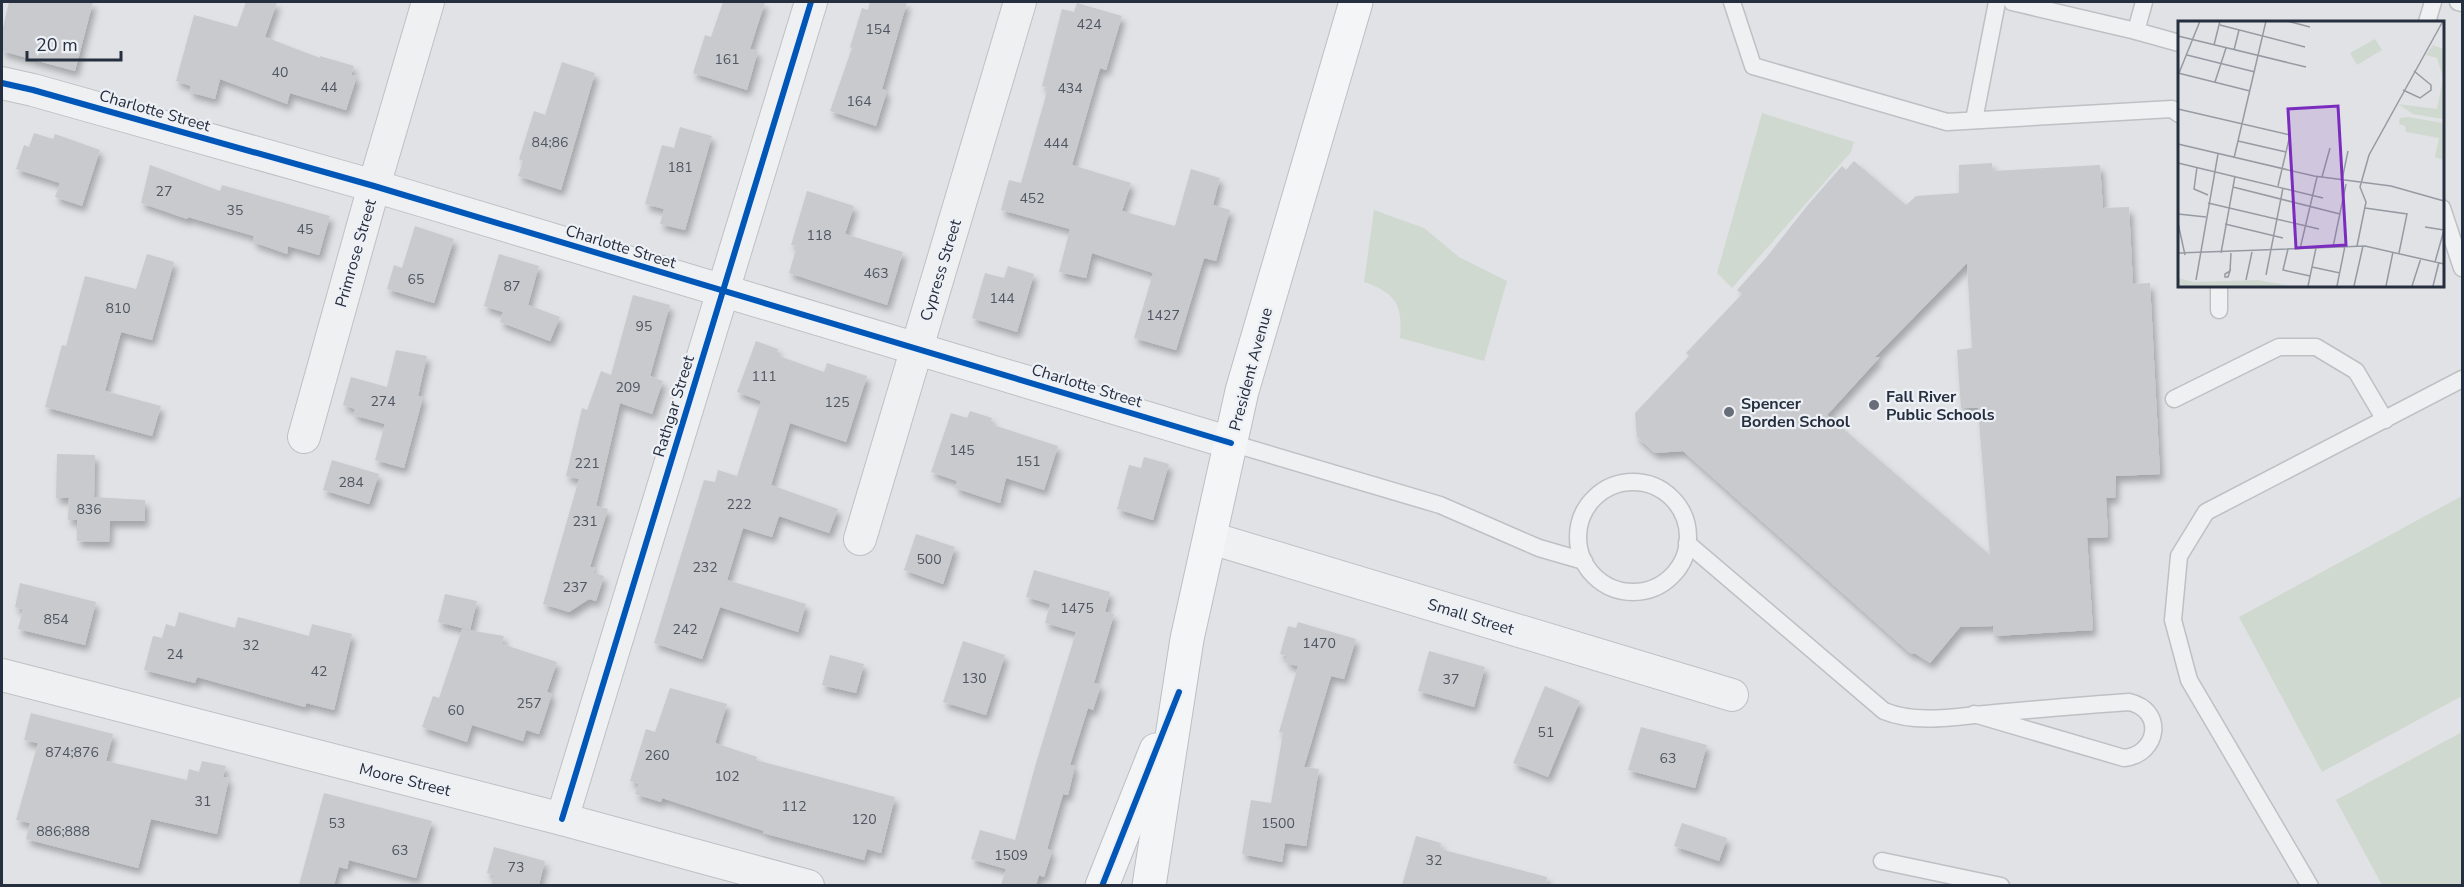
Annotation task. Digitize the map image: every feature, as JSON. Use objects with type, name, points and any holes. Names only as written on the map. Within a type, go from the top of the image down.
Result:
[{"type":"main road","name":"President Avenue","points":[[1149,885],[1190,628],[1242,391],[1356,2]]},
{"type":"main road","points":[[1102,885],[1179,692]]},
{"type":"street","name":"Primrose Street","points":[[304,437],[428,2]]},
{"type":"street","name":"Rathgar Street","points":[[562,819],[811,2]]},
{"type":"street","name":"Cypress Street","points":[[860,539],[1020,2]]},
{"type":"street","name":"Charlotte Street","points":[[2,83],[374,186],[1231,443]]},
{"type":"street","name":"Small Street","points":[[1211,538],[1732,695]]},
{"type":"street","name":"Moore Street","points":[[2,675],[562,819],[808,885]]},
{"type":"lane","points":[[1732,2],[1753,66],[1947,122],[2172,109],[2178,113]]},
{"type":"lane","points":[[1974,120],[1997,2]]},
{"type":"lane","points":[[2012,2],[2178,43]]},
{"type":"lane","points":[[2136,31],[2144,2]]},
{"type":"lane","points":[[2427,21],[2433,2]]},
{"type":"lane","points":[[2443,211],[2463,268]]},
{"type":"lane","points":[[2219,286],[2219,310]]},
{"type":"lane","points":[[2174,399],[2278,347],[2316,347],[2356,371],[2385,420]]},
{"type":"lane","points":[[2310,885],[2189,680],[2173,620],[2179,556],[2206,512],[2463,380]]},
{"type":"lane","points":[[1231,443],[1440,505],[1539,548],[1584,561]]},
{"type":"lane","points":[[1643,483],[1665,493],[1674,501],[1684,517],[1688,535],[1687,543],[1683,559],[1669,578],[1659,585],[1635,592],[1617,589],[1601,581],[1584,561],[1578,539],[1583,515],[1597,495],[1619,484],[1643,483]]},
{"type":"lane","points":[[1687,543],[1884,711],[1898,717],[1913,719],[1974,714],[2129,702],[2143,708],[2149,714],[2153,731],[2152,740],[2140,753],[2124,758],[1974,714]]},
{"type":"lane","points":[[1882,861],[2001,885]]},
{"type":"shaded area","points":[[1762,113],[1854,142],[1851,152],[1732,288],[1717,273]]},
{"type":"shaded area","points":[[1374,210],[1424,228],[1459,257],[1507,281],[1484,361],[1400,338],[1400,317],[1395,302],[1384,291],[1364,282]]},
{"type":"shaded area","points":[[2462,496],[2462,696],[2322,772],[2239,617]]},
{"type":"shaded area","points":[[2462,732],[2462,885],[2382,885],[2336,800]]},
{"type":"building","points":[[9,2],[93,2],[75,71],[2,51],[2,32]]},
{"type":"building","points":[[246,2],[277,2],[265,37],[320,58],[320,56],[354,66],[351,75],[357,76],[346,110],[290,93],[287,104],[220,79],[215,99],[189,92],[191,86],[176,81],[194,15],[237,27]]},
{"type":"building","points":[[723,2],[765,2],[750,49],[758,51],[747,90],[693,73],[705,35],[711,37]]},
{"type":"building","points":[[870,2],[907,2],[882,89],[887,91],[876,126],[830,111],[852,48],[850,47],[862,8],[868,10]]},
{"type":"building","points":[[1077,3],[1122,16],[1106,70],[1100,68],[1072,165],[1131,183],[1122,211],[1175,226],[1191,169],[1220,178],[1213,205],[1230,210],[1216,261],[1204,258],[1176,350],[1134,338],[1153,273],[1092,253],[1086,278],[1059,272],[1070,229],[1001,210],[1009,180],[1021,183],[1048,88],[1042,86],[1062,9],[1074,12]]},
{"type":"building","points":[[562,62],[595,73],[561,190],[518,176],[523,161],[519,159],[534,111],[545,115]]},
{"type":"building","points":[[680,127],[712,136],[685,230],[660,224],[664,209],[645,204],[662,145],[674,148]]},
{"type":"building","points":[[34,133],[53,139],[55,134],[100,150],[82,206],[55,197],[60,183],[16,169],[24,145],[29,147]]},
{"type":"building","name":"Spencer Borden School","points":[[1854,161],[1906,205],[1916,196],[1959,193],[1959,165],[1992,163],[1993,171],[2100,165],[2103,208],[2129,207],[2133,284],[2150,283],[2160,474],[2116,476],[2115,498],[2106,498],[2108,537],[2087,538],[2093,630],[1994,636],[1993,626],[1960,627],[1930,663],[1910,653],[1683,451],[1655,453],[1637,437],[1635,413],[1689,356],[1686,353],[1742,294],[1737,290],[1807,206],[1842,166],[1846,170]],"holes":[[[1967,263],[1972,348],[1957,350],[1961,408],[1978,408],[1990,555],[1827,415],[1880,357],[1874,358]]]},
{"type":"building","points":[[150,165],[220,191],[222,185],[330,216],[319,255],[288,246],[287,254],[253,242],[254,236],[188,217],[187,219],[141,203]]},
{"type":"building","points":[[807,191],[854,206],[845,234],[903,252],[887,305],[789,273],[797,246],[791,245]]},
{"type":"building","points":[[415,226],[454,239],[434,303],[387,289],[394,265],[402,268]]},
{"type":"building","points":[[147,254],[174,262],[152,340],[121,332],[105,391],[161,406],[152,436],[45,407],[62,345],[66,346],[85,276],[136,289]]},
{"type":"building","points":[[499,254],[539,266],[528,305],[560,317],[550,341],[500,322],[503,312],[484,306]]},
{"type":"building","points":[[1008,266],[1034,274],[1017,332],[972,318],[985,273],[1004,278]]},
{"type":"building","points":[[633,295],[670,305],[650,376],[663,381],[652,414],[620,403],[596,506],[608,509],[590,567],[595,568],[593,573],[604,576],[596,601],[589,599],[569,612],[543,604],[579,479],[566,476],[582,408],[587,410],[601,371],[611,375]]},
{"type":"building","points":[[756,341],[778,349],[776,355],[824,372],[827,363],[867,376],[846,442],[790,423],[771,485],[838,509],[829,533],[779,516],[772,537],[743,528],[727,580],[806,604],[798,632],[720,607],[702,659],[654,643],[704,480],[715,482],[718,470],[737,476],[761,401],[737,392]]},
{"type":"building","points":[[396,350],[427,356],[418,396],[423,397],[404,468],[375,460],[385,424],[353,415],[355,409],[343,405],[351,377],[387,387]]},
{"type":"building","points":[[970,411],[992,418],[990,424],[1058,446],[1044,490],[1006,478],[1000,503],[955,488],[957,481],[931,472],[951,413],[967,418]]},
{"type":"building","points":[[57,454],[95,455],[94,497],[145,500],[145,521],[110,521],[109,542],[77,541],[77,520],[68,520],[69,498],[56,498]]},
{"type":"building","points":[[1144,457],[1169,464],[1153,520],[1117,509],[1129,465],[1141,468]]},
{"type":"building","points":[[332,460],[379,474],[369,504],[323,490]]},
{"type":"building","points":[[916,534],[955,547],[943,584],[904,570]]},
{"type":"building","points":[[1034,570],[1110,592],[1105,612],[1114,614],[1094,683],[1101,685],[1093,710],[1088,708],[1070,765],[1075,766],[1068,795],[1063,794],[1047,849],[1052,851],[1044,877],[1039,875],[1036,885],[1001,885],[1006,869],[971,859],[980,830],[1015,840],[1076,632],[1045,623],[1050,604],[1026,597]]},
{"type":"building","points":[[20,583],[96,602],[85,645],[18,629],[23,609],[15,607]]},
{"type":"building","points":[[445,594],[477,601],[470,630],[438,622]]},
{"type":"building","points":[[179,612],[235,628],[238,617],[309,636],[312,624],[352,634],[334,710],[306,703],[305,707],[197,677],[195,683],[144,670],[153,636],[162,638],[166,624],[175,627]]},
{"type":"building","points":[[1298,622],[1356,639],[1344,679],[1331,676],[1304,767],[1319,769],[1306,846],[1285,843],[1282,862],[1242,854],[1251,800],[1271,803],[1283,733],[1279,732],[1298,666],[1286,663],[1287,656],[1280,654],[1288,626],[1296,628]]},
{"type":"building","points":[[462,629],[504,636],[502,644],[557,662],[547,692],[552,694],[539,734],[526,730],[523,741],[472,725],[467,742],[422,727],[433,696],[439,698]]},
{"type":"building","points":[[963,641],[1005,655],[986,715],[943,702]]},
{"type":"building","points":[[1429,651],[1485,667],[1474,707],[1418,691]]},
{"type":"building","points":[[830,655],[864,664],[856,693],[822,685]]},
{"type":"building","points":[[1545,686],[1580,701],[1548,777],[1513,763]]},
{"type":"building","points":[[670,688],[727,704],[715,743],[757,757],[756,760],[895,797],[881,853],[867,849],[864,860],[763,833],[764,831],[662,798],[661,802],[635,794],[639,784],[630,781],[646,729],[655,732]]},
{"type":"building","points":[[31,713],[113,734],[106,761],[187,780],[189,769],[199,772],[202,761],[226,766],[223,777],[229,778],[217,834],[151,819],[138,868],[26,839],[30,823],[16,820],[38,743],[24,740]]},
{"type":"building","points":[[1641,727],[1707,745],[1695,788],[1628,770]]},
{"type":"building","points":[[324,793],[432,821],[416,878],[349,860],[347,869],[339,867],[334,885],[299,885]]},
{"type":"building","points":[[1682,823],[1727,838],[1719,861],[1674,846]]},
{"type":"building","points":[[1416,836],[1441,843],[1440,849],[1547,877],[1546,885],[1402,885]]},
{"type":"building","points":[[494,847],[545,861],[539,885],[491,885],[494,875],[487,873]]},
{"type":"cycle path","points":[[562,819],[811,2]]},
{"type":"cycle path","points":[[2,83],[374,186],[1231,443]]},
{"type":"cycle path","points":[[1102,886],[1179,692]]},
{"type":"place","name":"Fall River Public Schools","points":[[1874,405]]},
{"type":"place","name":"Spencer Borden School","points":[[1729,412]]}]
